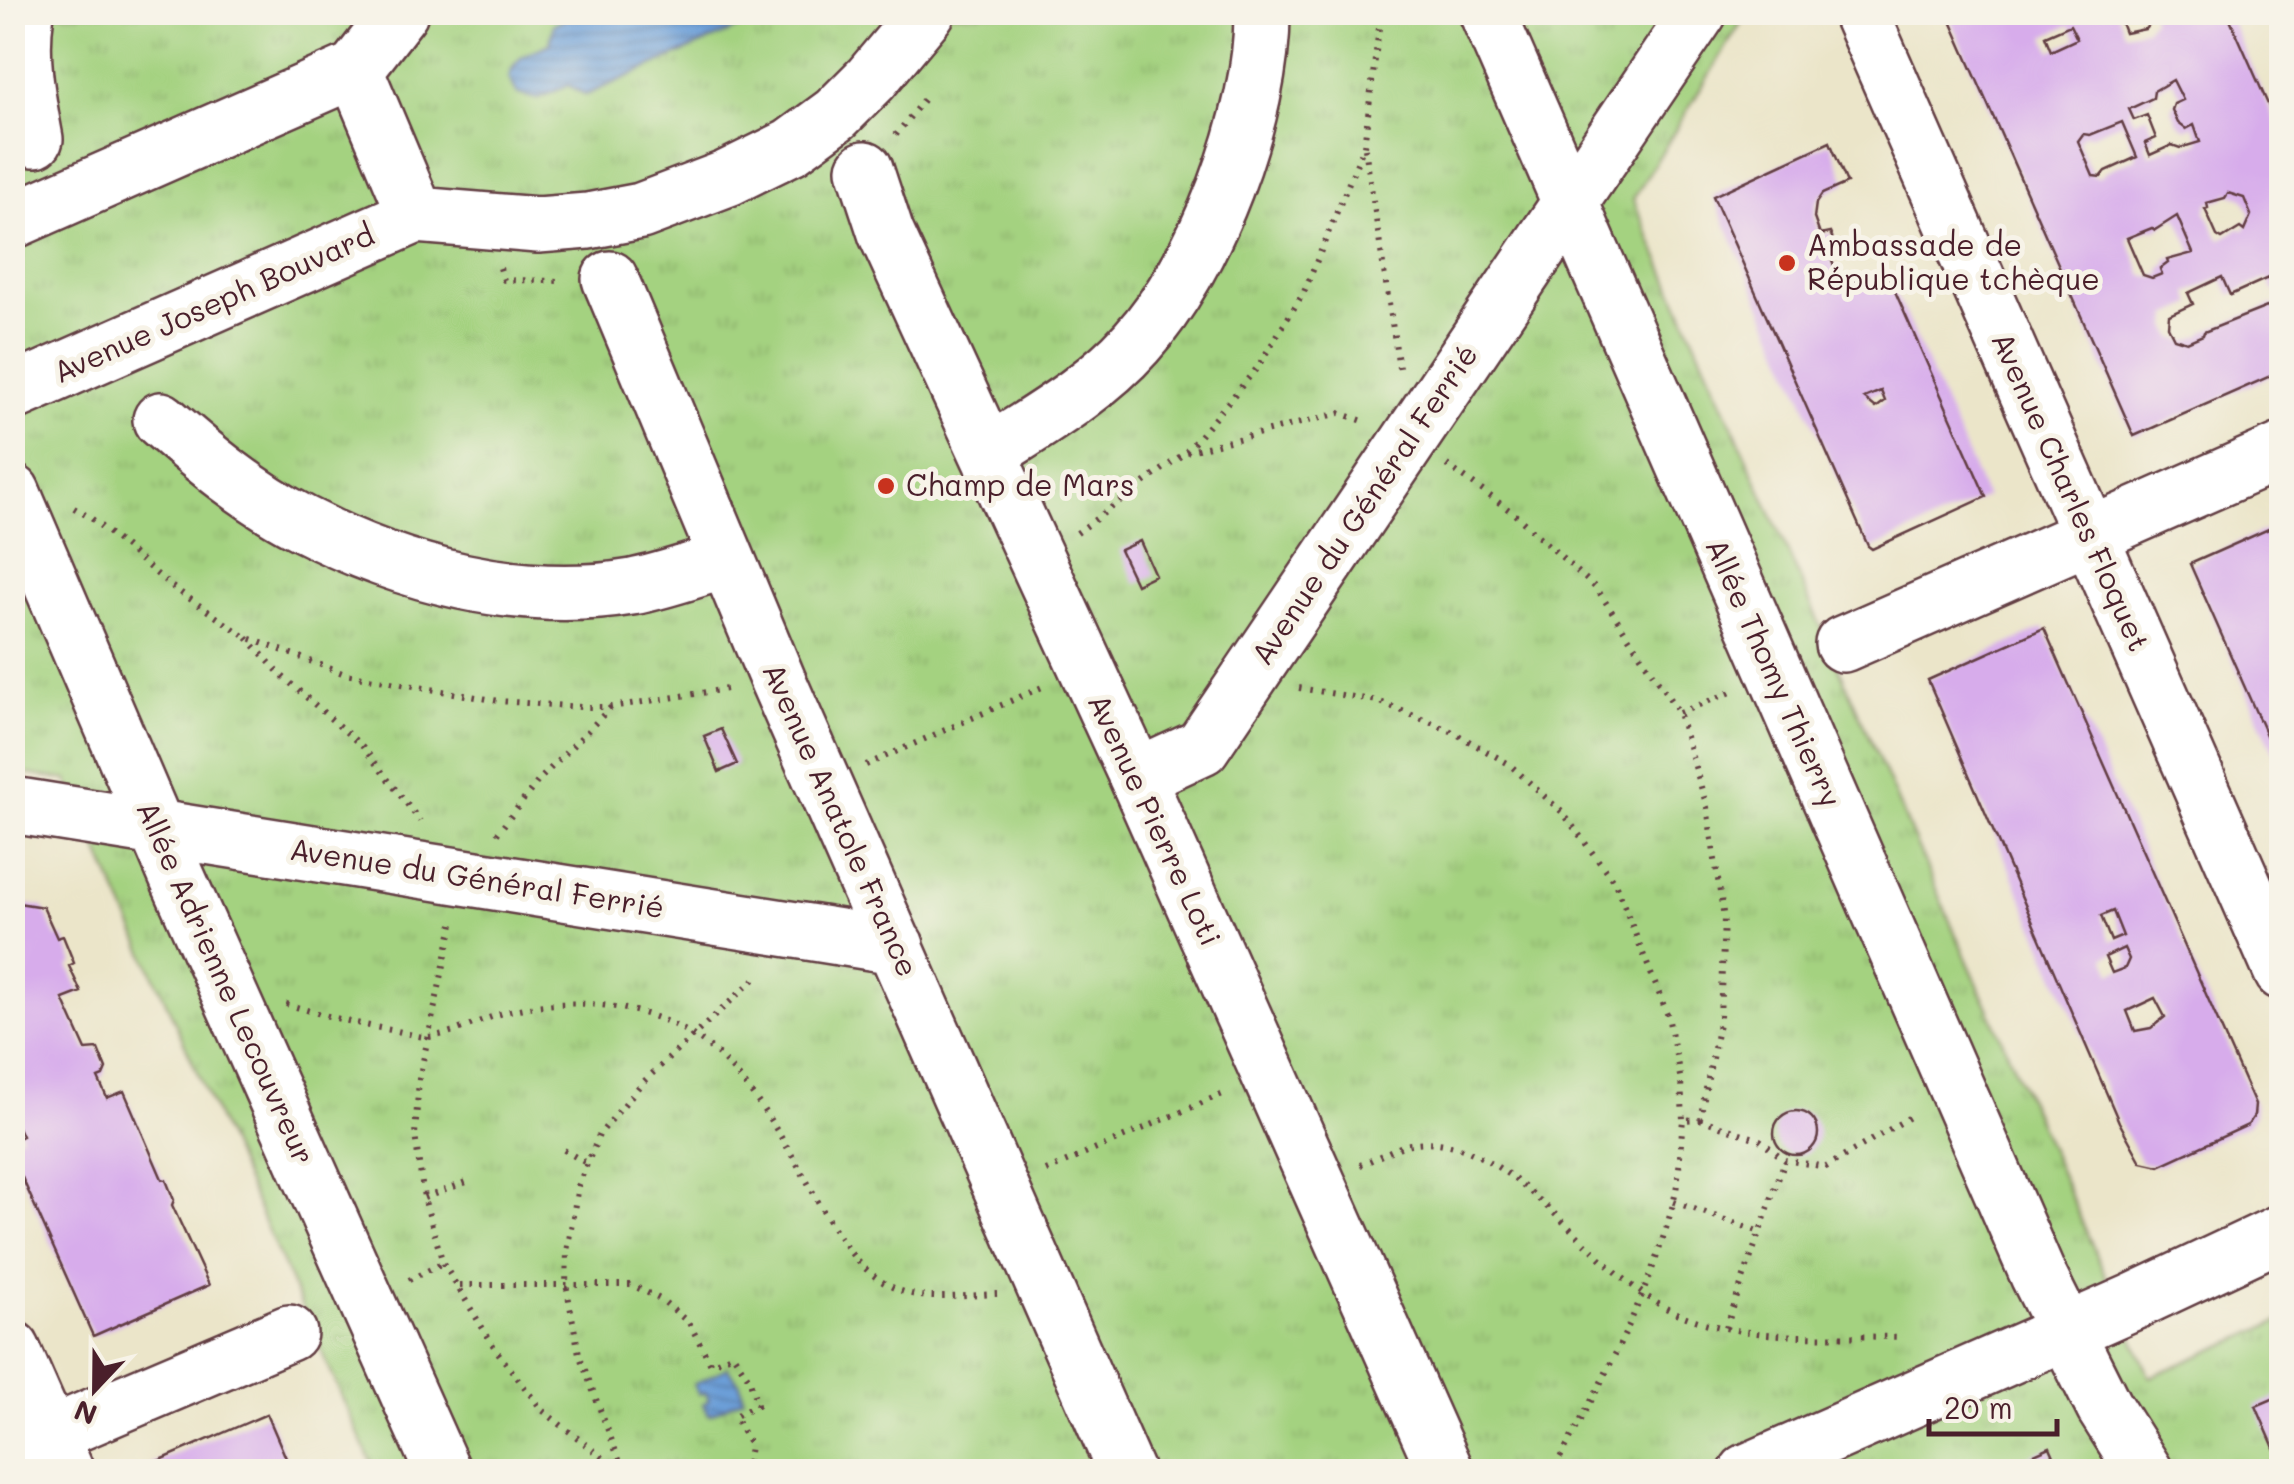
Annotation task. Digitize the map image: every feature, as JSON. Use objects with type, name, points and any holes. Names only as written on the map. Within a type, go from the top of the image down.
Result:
[{"type":"street","points":[[26,12],[22,33],[26,90],[35,139]]},
{"type":"street","points":[[12,221],[355,70],[400,12]]},
{"type":"street","points":[[355,70],[416,215],[538,224],[588,221],[640,211],[728,178],[791,148],[836,114],[871,79],[926,12]]},
{"type":"street","points":[[989,453],[1093,384],[1136,343],[1172,295],[1225,188],[1244,131],[1256,81],[1262,12]]},
{"type":"street","name":"Allée Thomy Thierry","points":[[1487,12],[2038,1276],[2104,1407],[2146,1472]]},
{"type":"street","name":"Avenue du Général Ferrié","points":[[1137,777],[1202,747],[1699,12]]},
{"type":"street","name":"Avenue Charles Floquet","points":[[1860,12],[2282,972]]},
{"type":"street","name":"Avenue Pierre Loti","points":[[865,169],[886,233],[1137,777],[1446,1472]]},
{"type":"street","name":"Avenue Joseph Bouvard","points":[[12,394],[416,215]]},
{"type":"street","name":"Avenue Anatole France","points":[[610,279],[778,681],[1126,1472]]},
{"type":"street","points":[[161,420],[204,458],[301,522],[358,547],[457,581],[516,592],[575,592],[633,587],[727,560]]},
{"type":"street","points":[[1844,644],[2282,452]]},
{"type":"street","name":"Allée Adrienne Lecouvreur","points":[[36,496],[156,827],[443,1472]]},
{"type":"street","name":"Avenue du Général Ferrié","points":[[36,808],[896,946]]},
{"type":"street","points":[[1747,1472],[2282,1232]]},
{"type":"street","points":[[12,1349],[42,1452],[288,1333]]},
{"type":"path","points":[[1036,563],[1186,452],[1257,368],[1304,292],[1364,146],[1381,12]]},
{"type":"path","points":[[1364,146],[1410,438]]},
{"type":"path","points":[[499,264],[504,280],[610,279]]},
{"type":"path","points":[[1186,452],[1340,413],[1410,438],[1512,512],[1597,589],[1679,712],[1707,808],[1724,919],[1720,1018],[1700,1119]]},
{"type":"path","points":[[36,496],[91,518],[171,586],[246,637],[281,675],[362,748],[464,877]]},
{"type":"path","points":[[246,637],[344,674],[499,701],[611,707],[778,681]]},
{"type":"path","points":[[824,783],[1084,668]]},
{"type":"path","points":[[1679,712],[1773,675]]},
{"type":"path","points":[[1247,680],[1378,701],[1450,731],[1509,764],[1562,813],[1615,883],[1668,1016],[1681,1081],[1683,1120],[1674,1202],[1641,1296],[1598,1390],[1552,1472]]},
{"type":"path","points":[[611,707],[539,780],[464,877],[427,1036],[415,1136],[424,1198],[444,1263],[496,1350],[542,1410],[622,1472]]},
{"type":"path","points":[[622,1472],[579,1354],[566,1284],[576,1202],[586,1163],[599,1135],[642,1083],[807,932]]},
{"type":"path","points":[[228,988],[348,1023],[427,1036],[515,1010],[559,1004],[644,1012],[693,1034],[728,1067],[762,1108],[834,1233],[876,1278],[922,1296],[1049,1293]]},
{"type":"path","points":[[1002,1189],[1269,1074]]},
{"type":"path","points":[[1683,1120],[1700,1119],[1760,1140],[1785,1160],[1824,1170],[1955,1090]]},
{"type":"path","points":[[1318,1183],[1410,1144],[1437,1144],[1494,1162],[1546,1205],[1641,1296],[1676,1314],[1738,1332],[1902,1337]]},
{"type":"path","points":[[564,1150],[586,1163]]},
{"type":"path","points":[[1726,1328],[1785,1160]]},
{"type":"path","points":[[424,1198],[472,1180]]},
{"type":"path","points":[[1674,1202],[1760,1232]]},
{"type":"path","points":[[459,1285],[632,1285],[662,1300],[689,1323],[711,1364],[733,1354],[749,1378],[757,1405],[735,1416],[750,1446],[746,1472]]},
{"type":"green space","name":"Champ de Mars","points":[[13,13],[1747,13],[1633,199],[2150,1377],[2281,1321],[2281,1471],[375,1471],[67,780],[13,772]]},
{"type":"water","points":[[581,12],[746,13],[743,26],[586,95],[568,85],[537,99],[518,94],[509,78],[515,65],[524,56],[550,44],[554,24]]},
{"type":"water","points":[[727,1368],[740,1383],[743,1398],[709,1415],[703,1404],[709,1400],[705,1392],[699,1394],[694,1384]]},
{"type":"building","points":[[1947,12],[2117,12],[2125,33],[2145,29],[2153,20],[2150,12],[2227,12],[2282,136],[2282,297],[2271,288],[2268,278],[2230,295],[2222,277],[2188,293],[2193,304],[2169,315],[2168,326],[2174,338],[2187,342],[2272,305],[2282,312],[2282,371],[2134,436]],"holes":[[[2070,25],[2077,39],[2051,51],[2045,36]],[[2173,80],[2183,100],[2174,104],[2172,110],[2186,129],[2194,125],[2200,142],[2180,148],[2172,145],[2150,155],[2145,143],[2156,138],[2147,115],[2134,120],[2129,109],[2153,98],[2154,91]],[[2122,122],[2137,157],[2101,177],[2093,176],[2078,141],[2083,134],[2090,135]],[[2228,193],[2244,198],[2251,215],[2244,231],[2240,228],[2222,239],[2217,236],[2205,209],[2207,203],[2225,198]],[[2177,216],[2193,253],[2167,260],[2160,269],[2162,274],[2152,278],[2143,275],[2127,238],[2155,230]]]},
{"type":"building","points":[[1830,142],[1847,183],[1822,194],[1814,218],[1820,235],[1830,233],[1837,249],[1830,256],[1837,274],[1854,282],[1886,271],[1986,497],[1872,549],[1868,546],[1713,196]],"holes":[[[1881,391],[1885,401],[1876,408],[1864,398]]]},
{"type":"building","points":[[2282,523],[2282,771],[2190,564]]},
{"type":"building","points":[[1140,541],[1155,575],[1136,584],[1120,550]]},
{"type":"building","points":[[2044,628],[2255,1105],[2248,1125],[2159,1166],[2141,1162],[2119,1122],[1928,680]],"holes":[[[2113,911],[2123,936],[2111,941],[2101,916]],[[2124,948],[2129,959],[2125,968],[2112,973],[2105,957]],[[2155,998],[2165,1017],[2151,1028],[2135,1031],[2127,1011]]]},
{"type":"building","points":[[721,729],[737,764],[719,772],[704,736]]},
{"type":"building","points":[[12,902],[43,907],[57,938],[63,936],[74,963],[69,966],[81,992],[63,999],[86,1050],[98,1049],[106,1069],[98,1078],[107,1098],[124,1091],[209,1285],[93,1336],[12,1155],[12,1141],[22,1136],[12,1114]]},
{"type":"building","points":[[1796,1111],[1811,1118],[1818,1133],[1811,1148],[1796,1155],[1781,1148],[1774,1133],[1781,1118]]},
{"type":"building","points":[[2282,1395],[2282,1447],[2275,1450],[2256,1406]]},
{"type":"building","points":[[267,1414],[292,1472],[152,1472],[149,1465]]},
{"type":"building","points":[[2050,1447],[2061,1472],[1994,1472]]},
{"type":"place","name":"Ambassade de République tchèque","points":[[1787,263]]},
{"type":"place","name":"Champ de Mars","points":[[886,486]]}]
